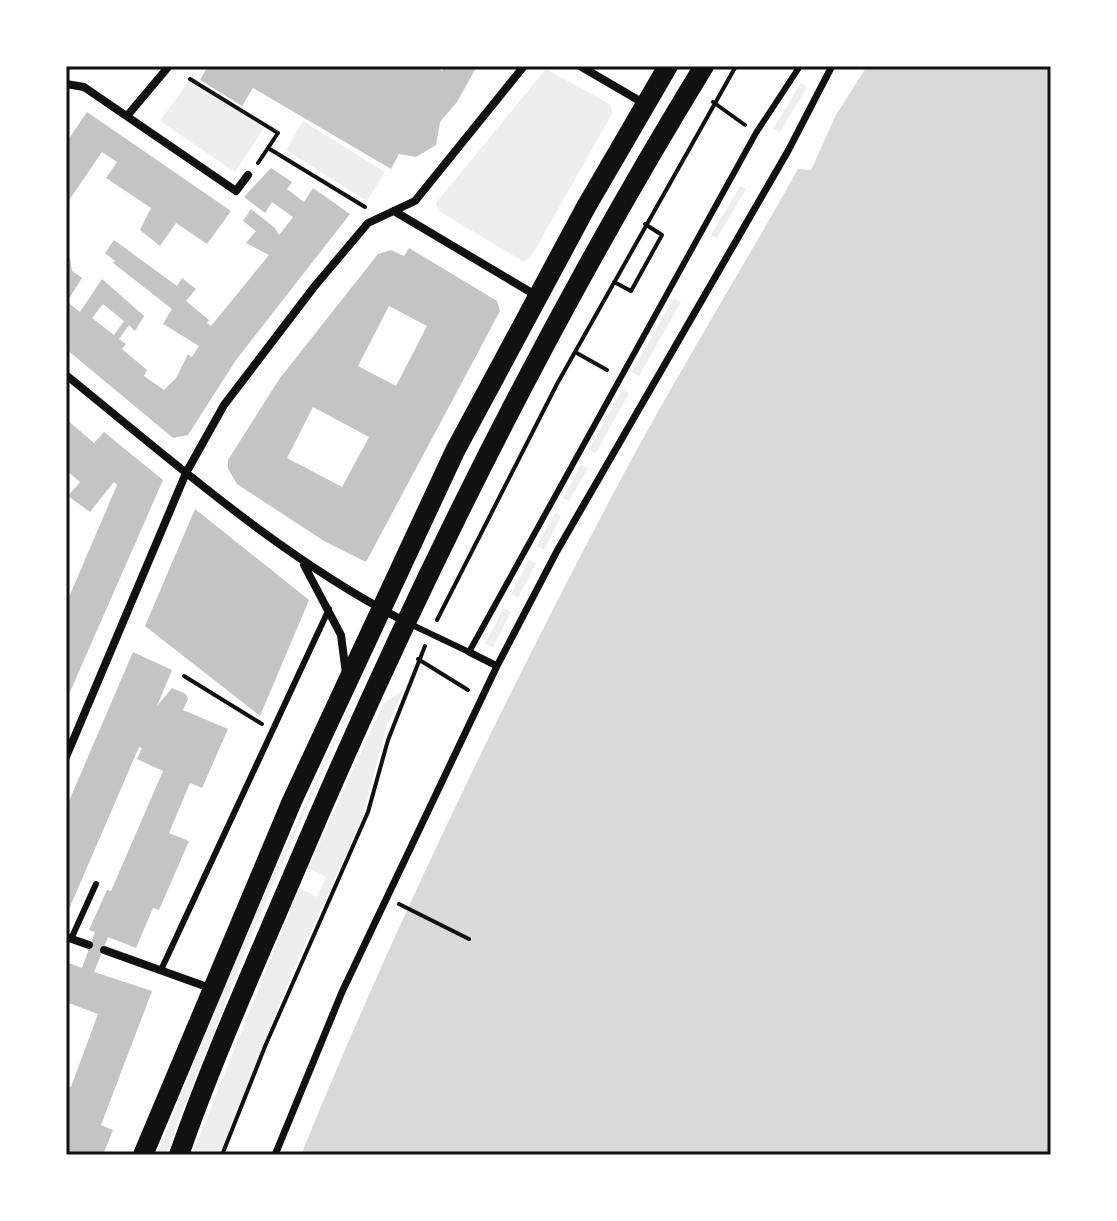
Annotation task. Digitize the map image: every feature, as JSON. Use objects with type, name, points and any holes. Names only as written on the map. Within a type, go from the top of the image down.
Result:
[{"type":"main road","points":[[143,1155],[210,988],[292,801],[455,451],[537,296],[668,66]]},
{"type":"main road","points":[[179,1155],[297,866],[395,645],[477,471],[551,332],[704,66]]},
{"type":"street","points":[[127,116],[169,66]]},
{"type":"street","points":[[66,757],[186,473],[224,405],[314,287],[368,223],[415,201],[524,66]]},
{"type":"street","points":[[580,66],[646,104]]},
{"type":"street","points":[[275,1155],[289,1115],[386,897],[497,666],[557,551],[788,151],[832,66]]},
{"type":"street","points":[[66,84],[84,87],[236,191],[248,175]]},
{"type":"street","points":[[394,211],[537,296]]},
{"type":"street","points":[[66,375],[186,473],[302,561],[406,622]]},
{"type":"street","points":[[302,561],[341,635],[347,685]]},
{"type":"street","points":[[469,652],[497,666]]},
{"type":"street","points":[[68,938],[89,945]]},
{"type":"street","points":[[104,950],[210,988]]},
{"type":"lane","points":[[406,622],[469,652],[756,133],[800,66]]},
{"type":"lane","points":[[161,970],[329,609]]},
{"type":"lane","points":[[68,938],[96,884]]},
{"type":"path","points":[[222,1155],[266,1044],[368,812],[388,740],[430,634],[575,352],[736,66]]},
{"type":"path","points":[[190,79],[278,133],[248,175]]},
{"type":"path","points":[[728,114],[747,126]]},
{"type":"path","points":[[268,148],[379,218]]},
{"type":"path","points":[[614,282],[631,291],[662,235],[645,224]]},
{"type":"path","points":[[575,352],[606,369]]},
{"type":"path","points":[[395,645],[481,698]]},
{"type":"path","points":[[184,676],[259,722]]},
{"type":"path","points":[[386,897],[469,939]]},
{"type":"shaded area","points":[[867,66],[1051,66],[1051,1155],[301,1155],[410,903],[488,738],[613,494],[798,169],[811,170],[836,115]]},
{"type":"shaded area","points":[[546,69],[611,105],[612,114],[532,255],[524,262],[439,211],[436,203]]},
{"type":"shaded area","points":[[190,79],[266,125],[235,172],[160,121]]},
{"type":"shaded area","points":[[801,83],[807,87],[780,132],[773,129]]},
{"type":"shaded area","points":[[303,121],[385,172],[367,201],[286,150]]},
{"type":"shaded area","points":[[740,186],[746,189],[717,238],[711,235]]},
{"type":"shaded area","points":[[674,298],[681,302],[639,376],[632,372]]},
{"type":"shaded area","points":[[622,390],[629,393],[596,453],[589,450]]},
{"type":"shaded area","points":[[581,465],[588,468],[569,501],[563,498]]},
{"type":"shaded area","points":[[555,513],[561,516],[544,550],[537,546]]},
{"type":"shaded area","points":[[529,560],[536,563],[518,598],[511,594]]},
{"type":"shaded area","points":[[504,608],[511,612],[493,647],[485,644]]},
{"type":"shaded area","points":[[376,648],[258,920],[165,1155],[157,1155],[242,943]]},
{"type":"shaded area","points":[[404,690],[386,727],[363,816],[295,966],[219,1155],[192,1155],[299,888],[317,897],[326,877],[308,868],[384,703]]},
{"type":"building","points":[[208,66],[434,66],[442,71],[445,66],[477,66],[457,102],[440,122],[436,145],[416,157],[399,154],[391,169],[253,88],[242,106],[200,80]]},
{"type":"building","points":[[87,112],[231,211],[207,244],[176,223],[160,246],[140,230],[151,208],[106,178],[117,162],[102,152],[67,203],[70,205],[66,210],[66,143]]},
{"type":"building","points":[[271,168],[292,182],[287,189],[304,202],[313,188],[350,214],[236,360],[188,435],[173,438],[66,349],[66,301],[80,312],[102,279],[144,316],[135,331],[129,325],[119,339],[126,344],[122,349],[147,370],[144,376],[164,390],[176,378],[188,354],[192,357],[199,346],[163,324],[172,309],[113,263],[115,261],[105,253],[114,240],[177,286],[182,278],[196,289],[186,301],[209,320],[207,323],[211,326],[269,255],[246,243],[256,231],[243,221],[251,209],[275,228],[279,235],[293,217],[272,202],[265,213],[244,197]],"holes":[[[103,304],[124,321],[114,335],[92,318]]]},
{"type":"building","points":[[409,248],[497,301],[500,311],[366,562],[324,541],[237,484],[228,469],[228,460],[280,378],[378,254],[391,250],[404,256]],"holes":[[[389,306],[427,326],[396,386],[358,366]],[[313,407],[369,437],[342,487],[287,458]]]},
{"type":"building","points":[[66,258],[70,258],[72,271],[82,278],[70,297],[66,294]]},
{"type":"building","points":[[66,419],[94,443],[104,432],[163,480],[66,701],[66,604],[117,485],[114,482],[90,512],[68,496],[80,482],[66,470]]},
{"type":"building","points":[[195,509],[309,600],[260,716],[145,626]]},
{"type":"building","points":[[133,652],[172,670],[157,706],[172,688],[186,694],[188,699],[183,710],[228,729],[202,788],[190,783],[169,833],[189,841],[159,910],[153,908],[136,948],[108,937],[94,972],[152,991],[101,1125],[113,1130],[103,1155],[66,1155],[66,1085],[71,1087],[98,1014],[66,1002],[66,962],[82,968],[95,932],[89,930],[107,890],[111,891],[163,771],[137,759],[142,748],[139,747],[66,916],[66,808]]}]
